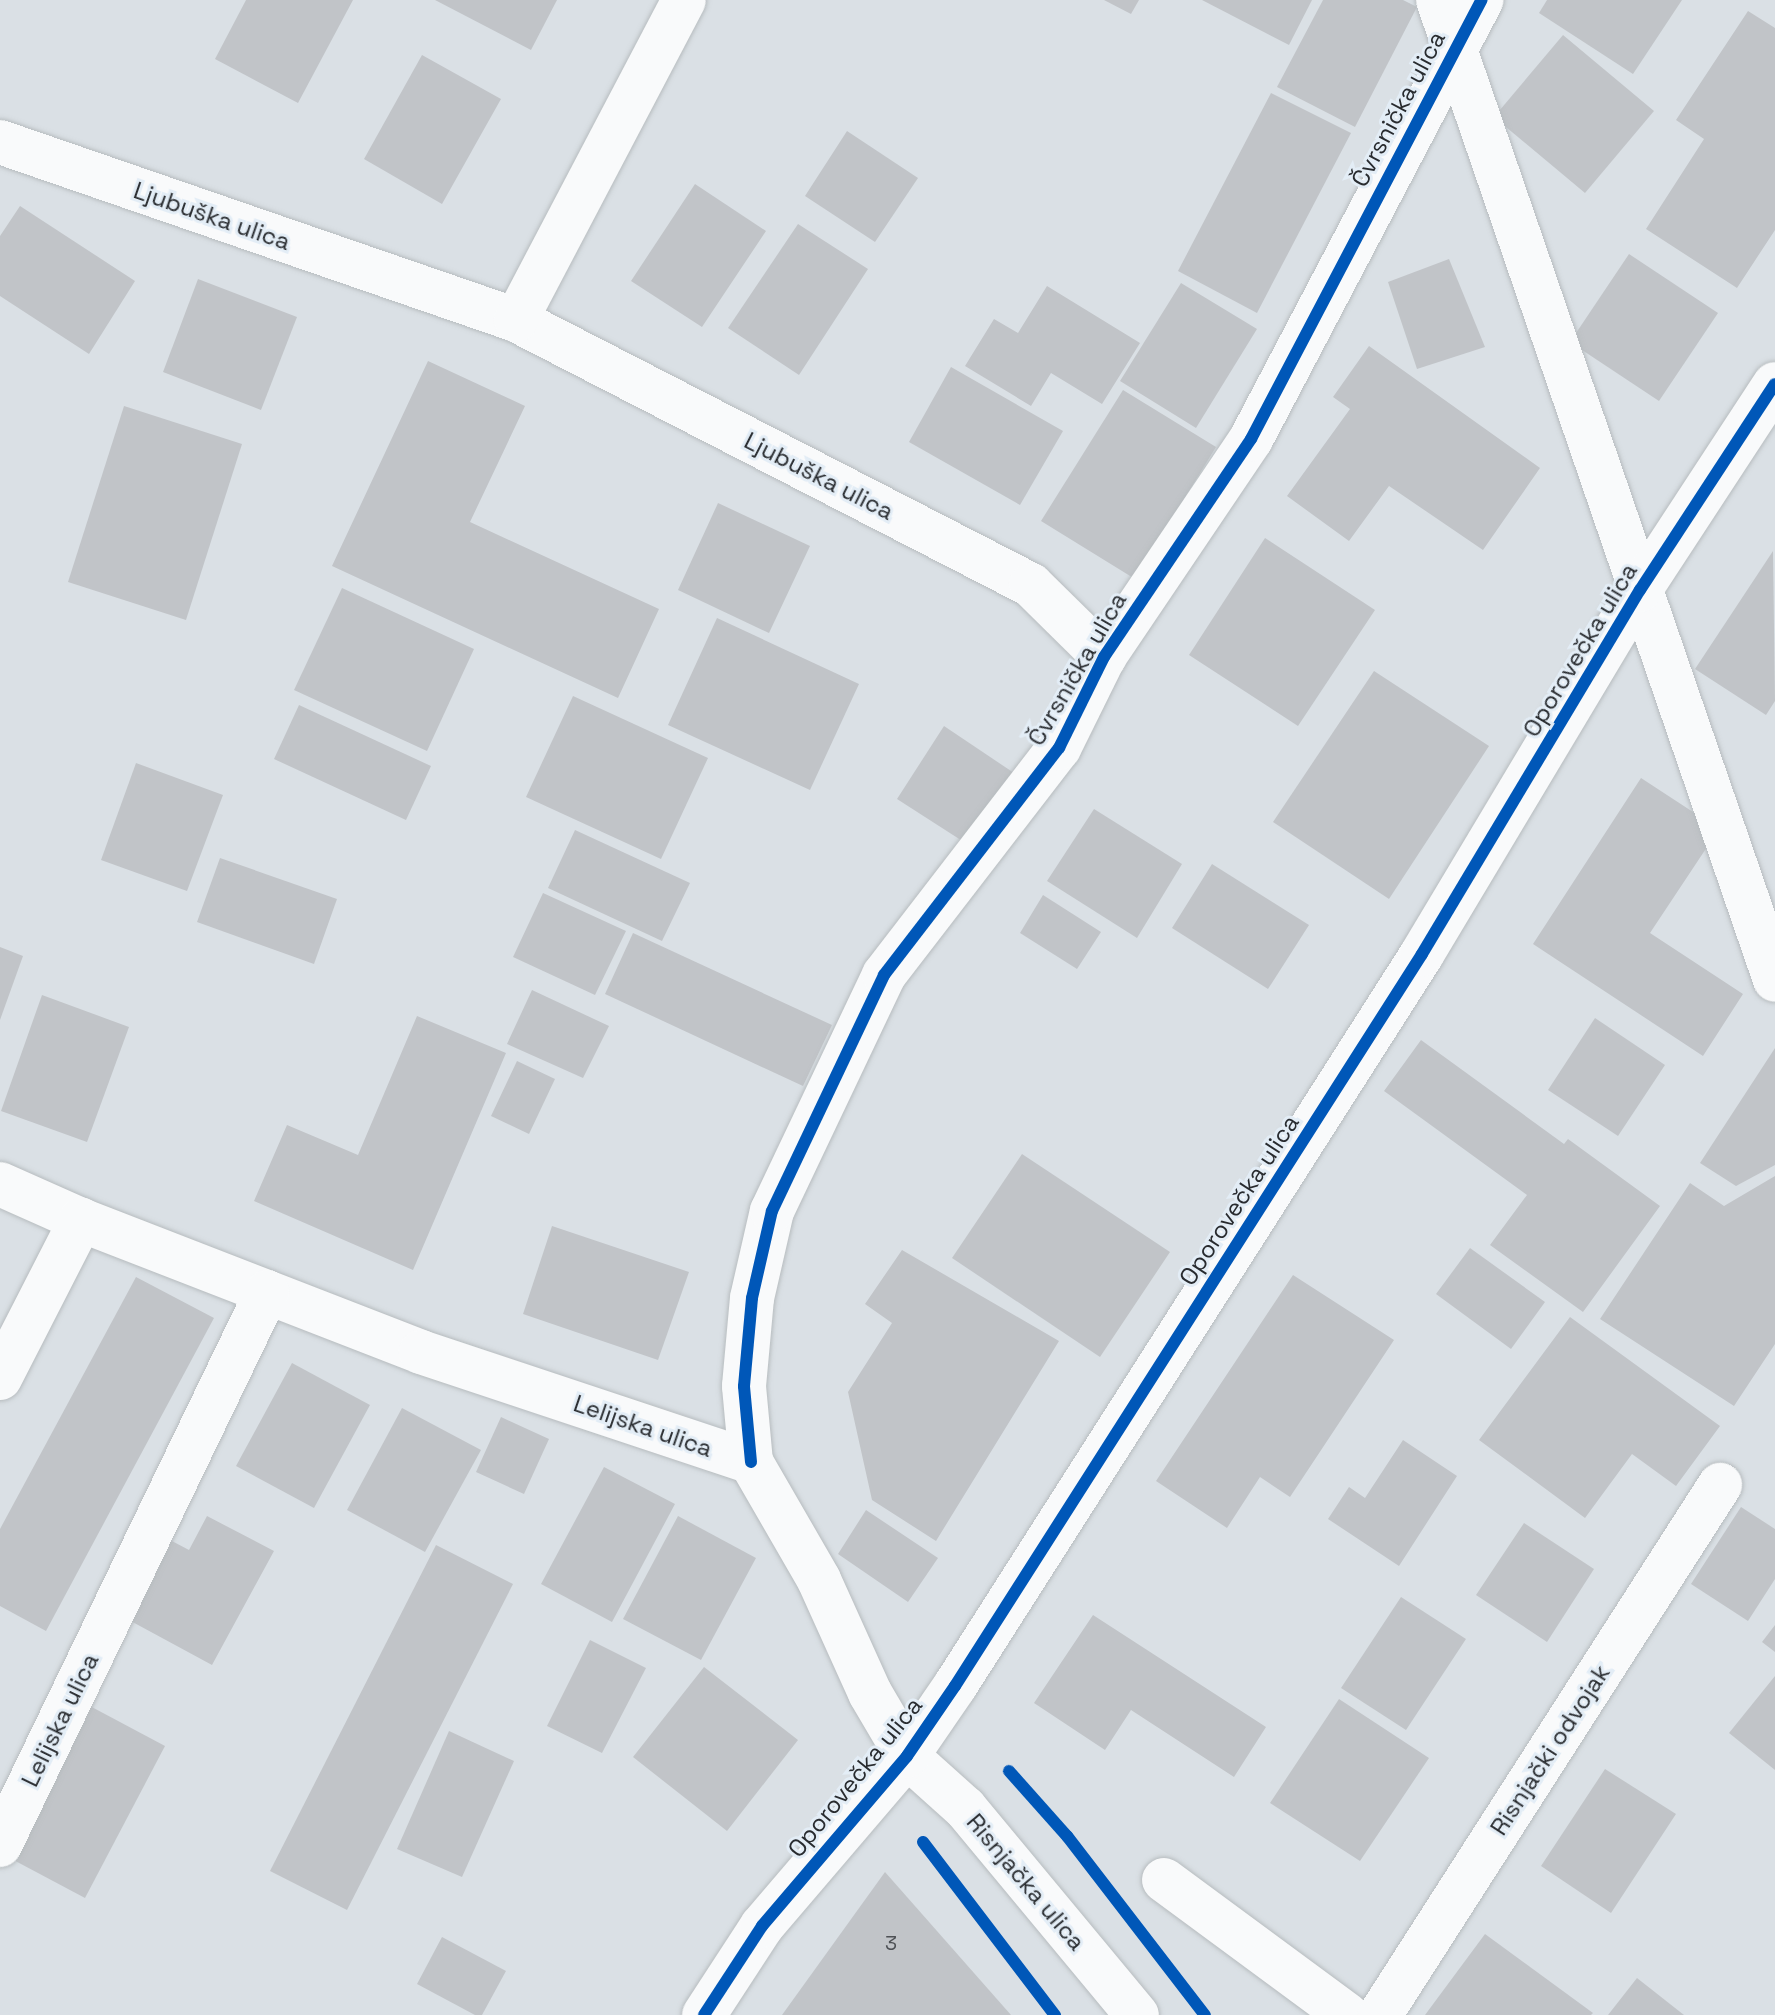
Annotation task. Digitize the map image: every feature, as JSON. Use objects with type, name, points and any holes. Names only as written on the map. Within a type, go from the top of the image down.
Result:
[{"type":"street","points":[[516,320],[684,0]]},
{"type":"street","points":[[1438,0],[1775,980]]},
{"type":"street","name":"Čvrsnička ulica","points":[[751,1462],[744,1386],[752,1298],[772,1211],[884,975],[1059,748],[1104,657],[1251,439],[1481,0]]},
{"type":"street","name":"Ljubuška ulica","points":[[0,142],[516,320],[1031,585],[1104,657]]},
{"type":"street","name":"Oporovečka ulica","points":[[704,2015],[762,1926],[907,1756],[1422,954],[1640,590],[1775,384]]},
{"type":"street","name":"Lelijska ulica","points":[[0,1184],[81,1220],[421,1352],[751,1462]]},
{"type":"street","points":[[0,1378],[81,1220]]},
{"type":"street","name":"Lelijska ulica","points":[[0,1845],[267,1292]]},
{"type":"street","points":[[751,1462],[819,1580],[870,1693],[907,1756]]},
{"type":"street","name":"Risnjački odvojak","points":[[1380,2015],[1720,1485]]},
{"type":"street","name":"Risnjačka ulica","points":[[907,1756],[965,1808],[1137,2015]]},
{"type":"street","points":[[1164,1880],[1347,2015]]},
{"type":"building","points":[[246,0],[353,0],[298,103],[215,59]]},
{"type":"building","points":[[435,0],[557,0],[531,50]]},
{"type":"building","points":[[1104,0],[1139,0],[1131,14]]},
{"type":"building","points":[[1202,0],[1312,0],[1289,45]]},
{"type":"building","points":[[1323,0],[1403,0],[1417,7],[1355,127],[1277,87]]},
{"type":"building","points":[[1547,0],[1682,0],[1633,74],[1539,13]]},
{"type":"building","points":[[1748,11],[1775,28],[1775,230],[1737,288],[1646,229],[1704,139],[1676,120]]},
{"type":"building","points":[[1563,35],[1654,111],[1585,193],[1494,117]]},
{"type":"building","points":[[422,55],[501,99],[442,204],[364,159]]},
{"type":"building","points":[[1271,93],[1351,133],[1257,313],[1178,271]]},
{"type":"building","points":[[847,131],[918,178],[875,242],[805,196]]},
{"type":"building","points":[[695,184],[766,231],[702,327],[631,281]]},
{"type":"building","points":[[20,206],[135,281],[89,354],[0,296],[0,236]]},
{"type":"building","points":[[798,224],[868,269],[799,375],[728,328]]},
{"type":"building","points":[[1629,254],[1718,313],[1659,401],[1570,342]]},
{"type":"building","points":[[1449,259],[1485,347],[1417,369],[1388,282]]},
{"type":"building","points":[[198,279],[297,317],[261,410],[163,372]]},
{"type":"building","points":[[1181,283],[1257,329],[1196,428],[1120,381]]},
{"type":"building","points":[[1047,286],[1140,343],[1102,404],[1051,373],[1031,406],[965,366],[994,319],[1018,333]]},
{"type":"building","points":[[1369,346],[1540,468],[1483,550],[1389,486],[1349,541],[1287,496],[1350,409],[1333,397]]},
{"type":"building","points":[[428,361],[525,406],[470,522],[659,609],[618,698],[332,566]]},
{"type":"building","points":[[951,367],[1063,431],[1020,505],[909,442]]},
{"type":"building","points":[[1123,390],[1216,447],[1135,579],[1041,521]]},
{"type":"building","points":[[124,406],[242,444],[186,620],[68,582]]},
{"type":"building","points":[[718,503],[810,546],[769,633],[678,590]]},
{"type":"building","points":[[1265,538],[1375,610],[1298,726],[1189,655]]},
{"type":"building","points":[[1773,551],[1775,701],[1766,715],[1695,669]]},
{"type":"building","points":[[342,588],[474,649],[427,751],[294,690]]},
{"type":"building","points":[[717,618],[859,684],[810,790],[668,725]]},
{"type":"building","points":[[1374,671],[1489,746],[1389,899],[1273,822]]},
{"type":"building","points":[[573,696],[708,758],[661,859],[526,797]]},
{"type":"building","points":[[299,705],[431,766],[406,820],[274,759]]},
{"type":"building","points":[[944,726],[1014,773],[967,844],[897,799]]},
{"type":"building","points":[[136,763],[223,795],[187,891],[101,860]]},
{"type":"building","points":[[1641,778],[1719,829],[1650,933],[1743,994],[1703,1056],[1533,944]]},
{"type":"building","points":[[1094,809],[1182,864],[1137,938],[1047,881]]},
{"type":"building","points":[[575,830],[690,883],[662,941],[548,888]]},
{"type":"building","points":[[220,858],[337,899],[314,964],[197,922]]},
{"type":"building","points":[[1212,864],[1309,925],[1268,989],[1172,928]]},
{"type":"building","points":[[543,893],[626,931],[595,995],[513,957]]},
{"type":"building","points":[[1043,895],[1101,932],[1077,969],[1020,933]]},
{"type":"building","points":[[633,933],[832,1025],[803,1086],[605,994]]},
{"type":"building","points":[[0,947],[23,956],[0,1020]]},
{"type":"building","points":[[532,990],[609,1026],[583,1078],[507,1044]]},
{"type":"building","points":[[42,995],[129,1027],[87,1142],[1,1111]]},
{"type":"building","points":[[417,1016],[506,1053],[413,1270],[254,1201],[287,1125],[358,1155]]},
{"type":"building","points":[[1595,1018],[1665,1065],[1618,1136],[1548,1090]]},
{"type":"building","points":[[1421,1040],[1564,1144],[1568,1139],[1660,1206],[1583,1312],[1490,1245],[1527,1195],[1384,1091]]},
{"type":"building","points":[[1775,1048],[1775,1165],[1736,1186],[1700,1163]]},
{"type":"building","points":[[517,1061],[555,1079],[529,1134],[491,1116]]},
{"type":"building","points":[[1022,1154],[1170,1252],[1100,1357],[952,1258]]},
{"type":"building","points":[[1775,1176],[1775,1344],[1734,1406],[1600,1319],[1690,1183],[1724,1206]]},
{"type":"building","points":[[552,1226],[689,1272],[658,1360],[523,1314]]},
{"type":"building","points":[[1470,1248],[1545,1302],[1511,1349],[1436,1294]]},
{"type":"building","points":[[902,1250],[1059,1341],[936,1541],[872,1500],[848,1392],[892,1323],[865,1304]]},
{"type":"building","points":[[1293,1275],[1394,1340],[1290,1497],[1260,1477],[1227,1528],[1156,1481]]},
{"type":"building","points":[[136,1277],[214,1318],[46,1631],[0,1606],[0,1529]]},
{"type":"building","points":[[1570,1317],[1720,1426],[1676,1486],[1632,1454],[1585,1518],[1479,1440]]},
{"type":"building","points":[[292,1363],[370,1405],[314,1508],[236,1466]]},
{"type":"building","points":[[402,1408],[481,1450],[425,1552],[347,1510]]},
{"type":"building","points":[[501,1417],[549,1439],[524,1494],[476,1472]]},
{"type":"building","points":[[1403,1440],[1457,1476],[1399,1566],[1328,1519],[1349,1487],[1365,1498]]},
{"type":"building","points":[[604,1467],[675,1504],[612,1622],[541,1584]]},
{"type":"building","points":[[1741,1507],[1775,1529],[1775,1579],[1748,1621],[1691,1584]]},
{"type":"building","points":[[866,1510],[938,1558],[908,1602],[838,1554]]},
{"type":"building","points":[[207,1516],[274,1551],[212,1665],[127,1619],[170,1540],[189,1550]]},
{"type":"building","points":[[678,1516],[756,1558],[701,1660],[623,1619]]},
{"type":"building","points":[[1524,1523],[1594,1569],[1547,1642],[1476,1595]]},
{"type":"building","points":[[436,1545],[513,1584],[347,1910],[270,1871]]},
{"type":"building","points":[[1401,1597],[1466,1639],[1406,1730],[1341,1688]]},
{"type":"building","points":[[1093,1615],[1266,1727],[1234,1777],[1131,1710],[1105,1750],[1034,1703]]},
{"type":"building","points":[[1775,1625],[1775,1652],[1762,1642]]},
{"type":"building","points":[[590,1640],[646,1668],[602,1753],[547,1726]]},
{"type":"building","points":[[704,1667],[798,1740],[727,1831],[633,1757]]},
{"type":"building","points":[[1775,1676],[1775,1770],[1729,1733]]},
{"type":"building","points":[[1339,1699],[1429,1758],[1360,1861],[1270,1803]]},
{"type":"building","points":[[88,1705],[165,1746],[85,1898],[6,1856]]},
{"type":"building","points":[[449,1731],[514,1761],[462,1877],[397,1849]]},
{"type":"building","points":[[1605,1769],[1676,1814],[1611,1913],[1541,1866]]},
{"type":"building","points":[[885,1872],[1011,2015],[782,2015]]},
{"type":"building","points":[[1485,1934],[1593,2013],[1425,2015]]},
{"type":"building","points":[[442,1937],[506,1971],[482,2015],[475,2015],[417,1984]]},
{"type":"building","points":[[1637,1978],[1684,2015],[1608,2015]]},
{"type":"cycle path","points":[[751,1462],[744,1386],[752,1298],[772,1211],[884,975],[1059,748],[1104,657],[1251,439],[1481,0]]},
{"type":"cycle path","points":[[704,2015],[762,1926],[907,1756],[955,1686],[1422,954],[1640,590],[1775,384]]},
{"type":"cycle path","points":[[1009,1771],[1067,1836],[1205,2015]]},
{"type":"cycle path","points":[[923,1842],[1055,2015]]}]
